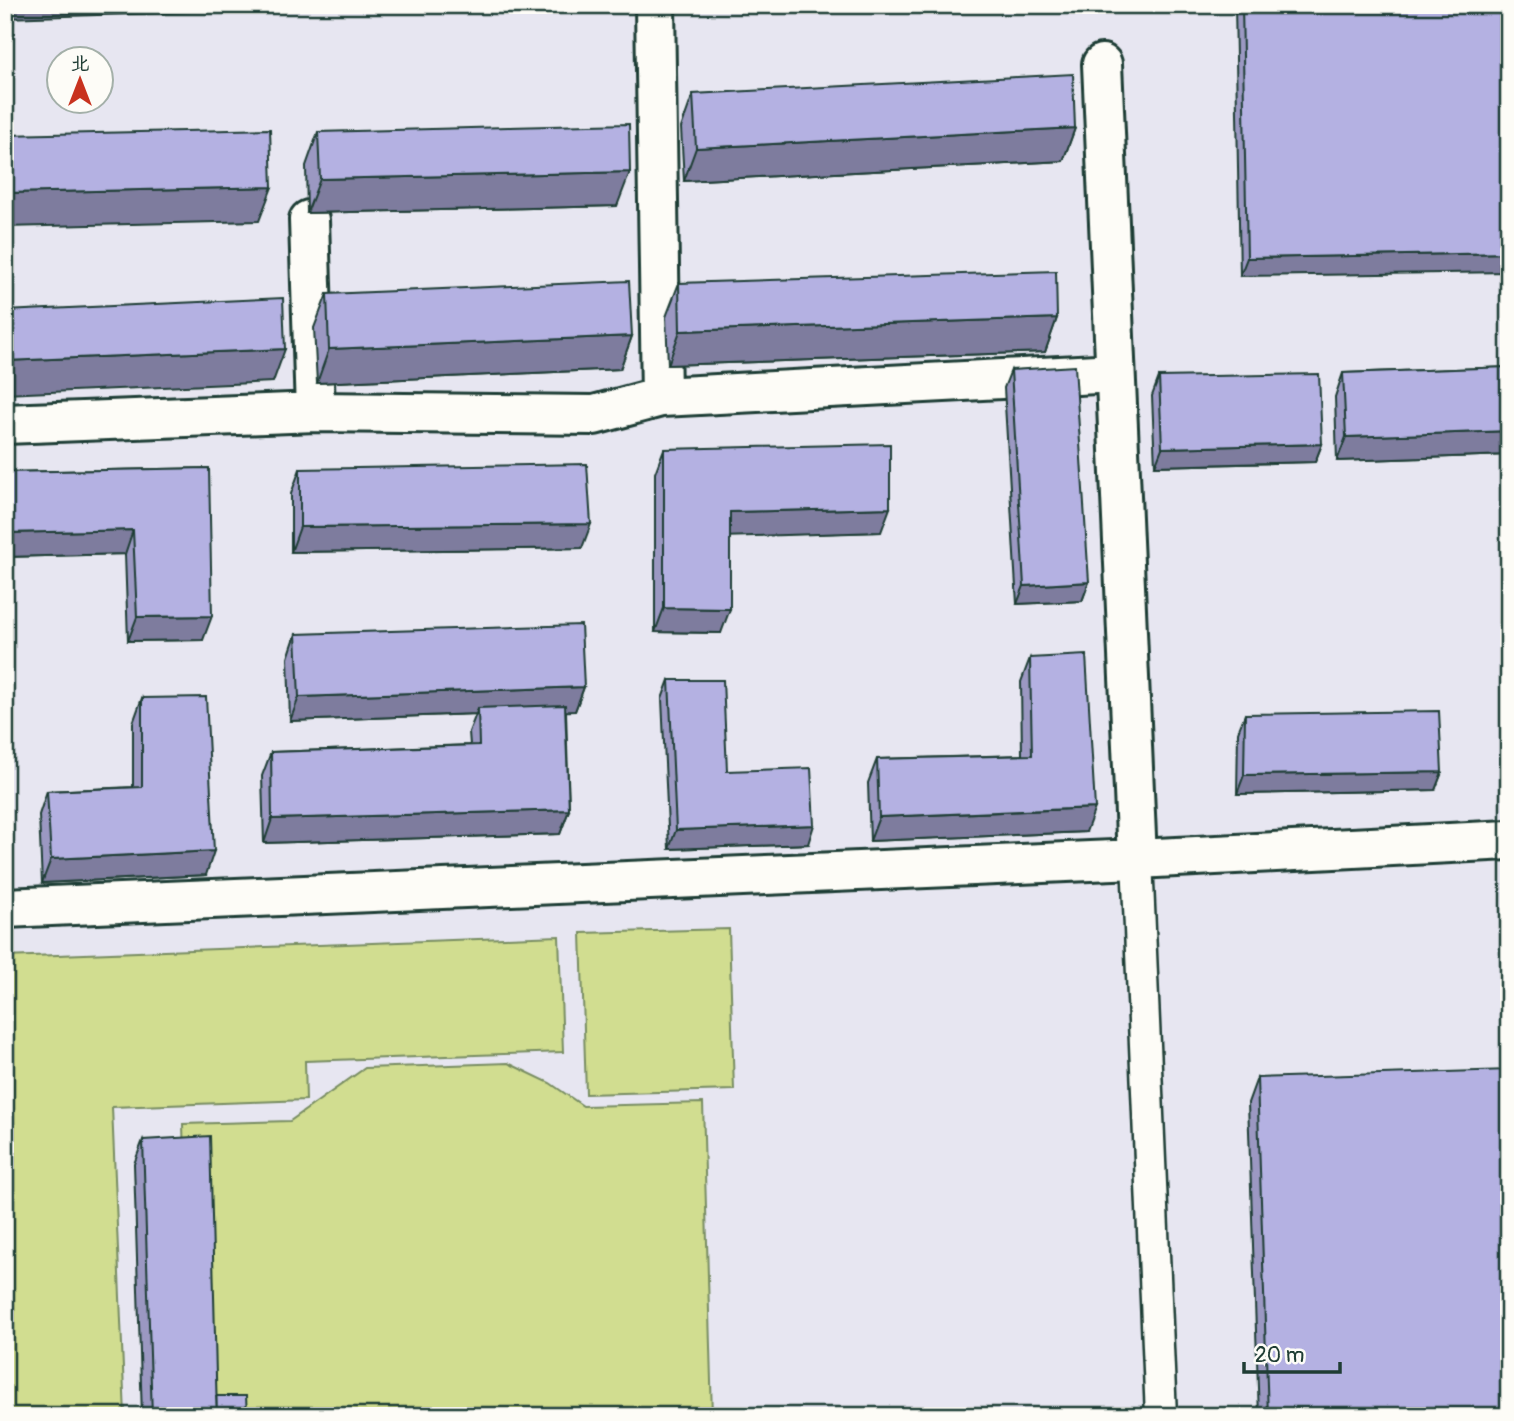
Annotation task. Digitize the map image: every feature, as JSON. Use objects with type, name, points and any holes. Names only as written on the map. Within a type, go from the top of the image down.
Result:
[{"type":"street","points":[[655,5],[661,397]]},
{"type":"street","points":[[1102,64],[1161,1416]]},
{"type":"street","points":[[309,220],[315,412]]},
{"type":"street","points":[[5,424],[315,412],[594,415],[661,397],[1115,373]]},
{"type":"street","points":[[5,908],[1137,859],[1509,840]]},
{"type":"shaded area","points":[[5,5],[1509,5],[1509,1416],[5,1416]]},
{"type":"green space","points":[[729,929],[734,1090],[586,1094],[581,933]]},
{"type":"green space","points":[[559,936],[563,1052],[305,1061],[306,1100],[112,1107],[125,1416],[5,1416],[5,957]]},
{"type":"green space","points":[[508,1063],[550,1083],[583,1106],[703,1103],[712,1416],[192,1416],[183,1124],[290,1121],[365,1068]]},
{"type":"building","points":[[1242,5],[1509,5],[1509,253],[1247,258]]},
{"type":"building","points":[[1073,74],[1075,128],[696,148],[693,94]]},
{"type":"building","points":[[629,124],[630,172],[320,179],[318,132]]},
{"type":"building","points":[[270,129],[272,187],[5,193],[5,135]]},
{"type":"building","points":[[1056,271],[1057,318],[680,331],[679,283]]},
{"type":"building","points":[[629,281],[632,336],[329,349],[327,294]]},
{"type":"building","points":[[283,298],[285,349],[5,361],[5,311]]},
{"type":"building","points":[[1075,366],[1089,582],[1024,586],[1011,370]]},
{"type":"building","points":[[1509,367],[1509,431],[1346,437],[1343,373]]},
{"type":"building","points":[[1319,374],[1322,444],[1162,448],[1159,377]]},
{"type":"building","points":[[890,444],[890,508],[730,512],[730,609],[664,608],[664,449]]},
{"type":"building","points":[[587,464],[591,524],[300,527],[300,469]]},
{"type":"building","points":[[209,468],[212,616],[137,617],[133,530],[5,533],[5,472]]},
{"type":"building","points":[[581,625],[584,687],[299,697],[296,634]]},
{"type":"building","points":[[1086,655],[1095,808],[879,817],[877,759],[1032,755],[1030,658]]},
{"type":"building","points":[[669,680],[723,680],[727,771],[811,768],[814,825],[676,830]]},
{"type":"building","points":[[206,697],[214,851],[51,859],[47,791],[142,787],[142,698]]},
{"type":"building","points":[[565,705],[569,810],[272,819],[271,752],[479,745],[478,708]]},
{"type":"building","points":[[1439,711],[1442,772],[1244,775],[1245,714]]},
{"type":"building","points":[[5,816],[8,862],[5,862]]},
{"type":"building","points":[[1509,1070],[1509,1416],[1268,1416],[1257,1078]]},
{"type":"building","points":[[210,1136],[217,1416],[152,1416],[143,1140]]},
{"type":"building","points":[[216,1396],[246,1396],[247,1416],[217,1416]]}]
